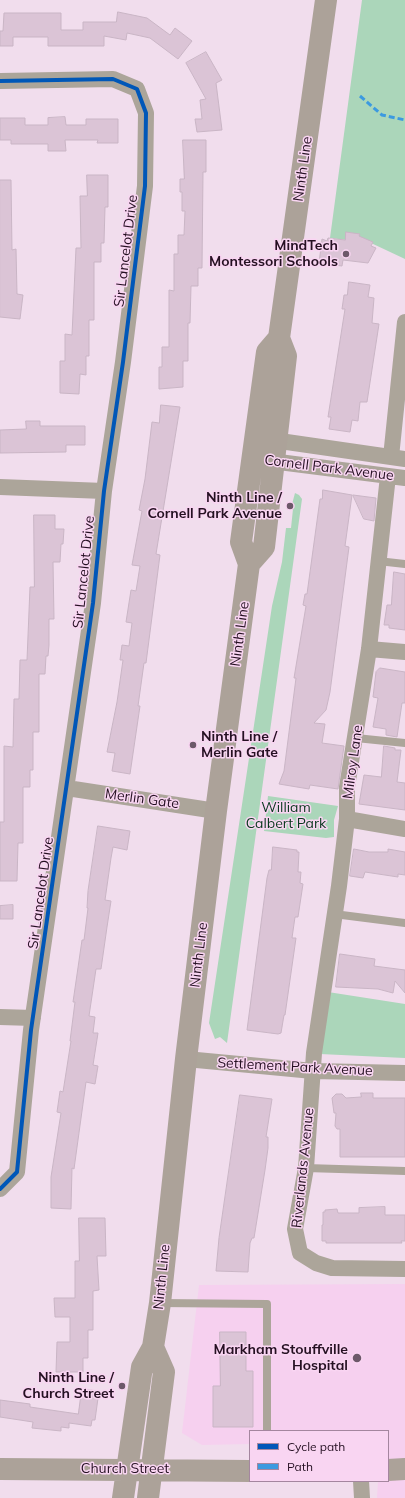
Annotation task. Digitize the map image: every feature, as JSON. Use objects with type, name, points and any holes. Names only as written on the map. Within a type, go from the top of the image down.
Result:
[{"type":"main road","name":"Ninth Line","points":[[249,564],[264,547],[278,440],[286,356],[279,338],[326,0]]},
{"type":"main road","name":"Ninth Line","points":[[123,1498],[142,1367],[153,1347],[160,1303],[186,1059],[216,811],[249,564],[241,542],[267,352],[279,338]]},
{"type":"main road","points":[[148,1498],[164,1372],[153,1347]]},
{"type":"main road","name":"Church Street","points":[[0,1469],[152,1469],[249,1471]]},
{"type":"main road","points":[[389,1470],[405,1469]]},
{"type":"street","name":"Sir Lancelot Drive","points":[[0,81],[113,79],[137,89],[146,113],[145,186],[123,362],[104,491],[92,603],[67,788],[33,1018],[17,1172],[0,1189]]},
{"type":"street","points":[[398,458],[405,322]]},
{"type":"street","name":"Cornell Park Avenue","points":[[255,448],[278,440],[398,458]]},
{"type":"street","name":"Cornell Park Avenue","points":[[255,448],[275,462],[405,478]]},
{"type":"street","name":"Milroy Lane","points":[[313,1071],[347,819],[347,787],[369,649],[388,476]]},
{"type":"street","points":[[0,487],[104,491]]},
{"type":"street","points":[[369,649],[405,652]]},
{"type":"street","name":"Merlin Gate","points":[[67,788],[216,811]]},
{"type":"street","points":[[347,819],[405,829]]},
{"type":"street","points":[[0,1017],[33,1018]]},
{"type":"street","name":"Settlement Park Avenue","points":[[186,1059],[313,1071],[405,1073]]},
{"type":"street","name":"Riverlands Avenue","points":[[313,1071],[306,1168],[295,1229],[300,1253],[316,1263],[332,1268],[405,1269]]},
{"type":"street","points":[[361,1482],[362,1498]]},
{"type":"lane","points":[[378,561],[405,564]]},
{"type":"lane","points":[[356,738],[405,743]]},
{"type":"lane","points":[[334,914],[405,923]]},
{"type":"lane","points":[[306,1168],[405,1171]]},
{"type":"lane","points":[[160,1303],[267,1304],[267,1430]]},
{"type":"shaded area","points":[[405,1284],[405,1498],[377,1498],[378,1482],[389,1482],[389,1430],[249,1430],[249,1444],[202,1445],[182,1433],[199,1285]]},
{"type":"green space","points":[[362,0],[405,0],[405,259],[371,243],[330,238]]},
{"type":"green space","points":[[295,493],[302,499],[227,1043],[220,1037],[215,1039],[209,1023],[272,606],[282,562],[286,528],[291,528],[293,509],[291,508]]},
{"type":"green space","name":"William Calbert Park","points":[[268,796],[338,806],[334,820],[334,837],[326,838],[264,831]]},
{"type":"green space","points":[[328,992],[405,1004],[405,1058],[320,1054]]},
{"type":"building","points":[[118,12],[147,18],[170,35],[175,28],[192,41],[178,59],[150,38],[127,33],[126,40],[104,36],[104,46],[48,46],[48,37],[13,37],[13,46],[0,46],[0,31],[3,31],[4,13],[61,13],[61,30],[83,30],[83,22],[116,22]]},
{"type":"building","points":[[206,52],[222,80],[216,83],[222,130],[197,132],[195,119],[202,119],[200,100],[206,99],[186,63]]},
{"type":"building","points":[[65,117],[66,125],[86,125],[86,119],[118,119],[118,143],[97,143],[98,140],[65,140],[66,151],[48,151],[48,144],[11,144],[11,140],[0,140],[0,118],[25,118],[25,125],[48,125],[48,118]]},
{"type":"building","points":[[183,140],[206,140],[206,172],[203,172],[202,268],[198,268],[198,286],[191,286],[190,323],[188,323],[188,361],[183,361],[183,387],[159,389],[159,367],[162,367],[162,347],[169,347],[169,290],[174,291],[174,254],[178,254],[178,235],[184,235],[185,211],[182,211],[182,192],[180,192],[180,179],[184,179]]},
{"type":"building","points":[[87,175],[108,175],[108,207],[105,207],[104,243],[101,243],[101,262],[94,262],[94,320],[89,320],[89,356],[86,356],[86,375],[80,374],[79,394],[60,393],[60,361],[65,361],[65,334],[72,335],[76,248],[81,248],[80,196],[87,196]]},
{"type":"building","points":[[0,180],[11,180],[12,250],[16,249],[17,294],[23,295],[20,319],[0,317]]},
{"type":"building","name":"MindTech Montessori Schools","points":[[346,232],[360,234],[359,236],[373,242],[371,246],[376,248],[368,263],[343,260],[342,266],[319,263],[322,239],[327,241],[328,238],[345,240]]},
{"type":"building","points":[[349,282],[370,285],[368,297],[374,298],[372,323],[379,324],[367,402],[360,402],[358,421],[352,420],[350,432],[329,429],[331,417],[328,417],[345,309],[342,309],[344,295],[347,295]]},
{"type":"building","points":[[161,405],[180,407],[156,554],[160,555],[146,663],[144,663],[138,706],[140,706],[130,774],[112,771],[115,753],[107,752],[117,702],[123,660],[120,660],[122,645],[129,646],[132,623],[126,622],[131,590],[136,591],[140,566],[132,565],[142,511],[139,510],[145,479],[152,422],[159,423]]},
{"type":"building","points":[[26,421],[40,421],[40,426],[85,426],[85,445],[66,445],[66,452],[0,453],[0,430],[26,429]]},
{"type":"building","points":[[323,490],[352,495],[345,546],[349,547],[330,692],[326,710],[314,723],[325,724],[322,743],[344,746],[338,789],[310,785],[309,789],[279,784],[284,771],[296,678],[294,678],[306,606],[303,605],[305,594],[307,594],[320,499],[322,499]]},
{"type":"building","points":[[353,495],[376,498],[374,521],[364,519]]},
{"type":"building","points":[[34,515],[55,515],[55,529],[64,529],[63,544],[61,544],[60,562],[53,562],[54,619],[49,619],[49,645],[48,656],[46,656],[45,674],[39,674],[39,732],[33,732],[33,770],[30,770],[30,787],[23,787],[23,843],[18,843],[17,881],[0,881],[0,822],[4,822],[4,746],[13,747],[14,699],[19,699],[20,660],[27,660],[30,587],[34,587]]},
{"type":"building","points":[[394,572],[405,574],[405,630],[389,628],[389,625],[384,625],[387,605],[391,605]]},
{"type":"building","points":[[380,668],[405,672],[405,703],[402,703],[397,737],[386,735],[386,729],[373,727],[378,698],[373,697],[376,672]]},
{"type":"building","points":[[384,746],[395,748],[395,750],[401,750],[397,782],[405,783],[405,810],[359,804],[364,775],[381,777]]},
{"type":"building","points":[[98,826],[130,831],[127,850],[113,847],[111,858],[105,900],[111,901],[101,969],[96,969],[89,1016],[95,1017],[93,1033],[98,1033],[93,1065],[98,1066],[95,1084],[86,1082],[74,1169],[72,1168],[71,1209],[51,1208],[51,1177],[61,1113],[57,1112],[60,1091],[63,1092],[71,1041],[75,1002],[73,1002],[82,940],[84,940],[88,908],[88,891]]},
{"type":"building","points":[[273,847],[297,850],[297,852],[299,852],[298,872],[301,872],[300,883],[303,884],[298,917],[295,917],[292,938],[296,938],[285,1015],[281,1033],[278,1034],[247,1030],[267,878],[269,870],[271,870]]},
{"type":"building","points":[[354,849],[369,852],[388,852],[388,849],[405,852],[405,875],[398,874],[398,877],[365,872],[363,878],[350,876]]},
{"type":"building","points":[[13,905],[13,919],[0,919],[0,906]]},
{"type":"building","points":[[340,954],[375,959],[374,966],[405,970],[405,993],[395,981],[393,993],[378,989],[336,987]]},
{"type":"building","points":[[361,1093],[373,1093],[373,1098],[405,1098],[405,1157],[340,1157],[340,1129],[337,1129],[335,1126],[336,1113],[334,1113],[332,1098],[336,1094],[342,1094],[346,1098],[361,1097]]},
{"type":"building","points":[[240,1095],[272,1099],[266,1137],[268,1137],[268,1148],[265,1170],[254,1238],[252,1238],[250,1243],[248,1272],[216,1271],[219,1238]]},
{"type":"building","points":[[385,1207],[385,1215],[405,1215],[405,1241],[401,1241],[402,1243],[326,1243],[326,1241],[322,1241],[323,1212],[325,1212],[325,1210],[337,1209],[338,1213],[359,1213],[359,1208]]},
{"type":"building","points":[[79,1218],[105,1218],[106,1256],[97,1256],[99,1290],[93,1291],[93,1330],[88,1330],[88,1358],[83,1358],[83,1372],[56,1372],[57,1342],[70,1342],[70,1317],[55,1317],[54,1298],[75,1298],[75,1261],[79,1261]]},
{"type":"building","points":[[220,1332],[246,1332],[246,1371],[253,1371],[253,1427],[213,1427],[213,1386],[220,1386]]},
{"type":"building","points":[[82,1389],[99,1391],[95,1420],[92,1420],[91,1426],[69,1423],[69,1428],[61,1427],[61,1431],[32,1428],[33,1422],[0,1417],[0,1400],[30,1404],[30,1407],[78,1414]]},
{"type":"marked path","points":[[360,96],[382,115],[405,120]]},
{"type":"cycle path","points":[[0,81],[113,79],[137,89],[146,113],[145,186],[123,362],[104,491],[93,603],[31,1030],[17,1172],[0,1189]]},
{"type":"place","name":"MindTech Montessori Schools","points":[[346,254]]},
{"type":"place","name":"Ninth Line / Cornell Park Avenue","points":[[290,506]]},
{"type":"place","name":"Ninth Line / Merlin Gate","points":[[193,745]]},
{"type":"place","name":"Markham Stouffville Hospital","points":[[357,1358]]},
{"type":"place","name":"Ninth Line / Church Street","points":[[122,1386]]}]
